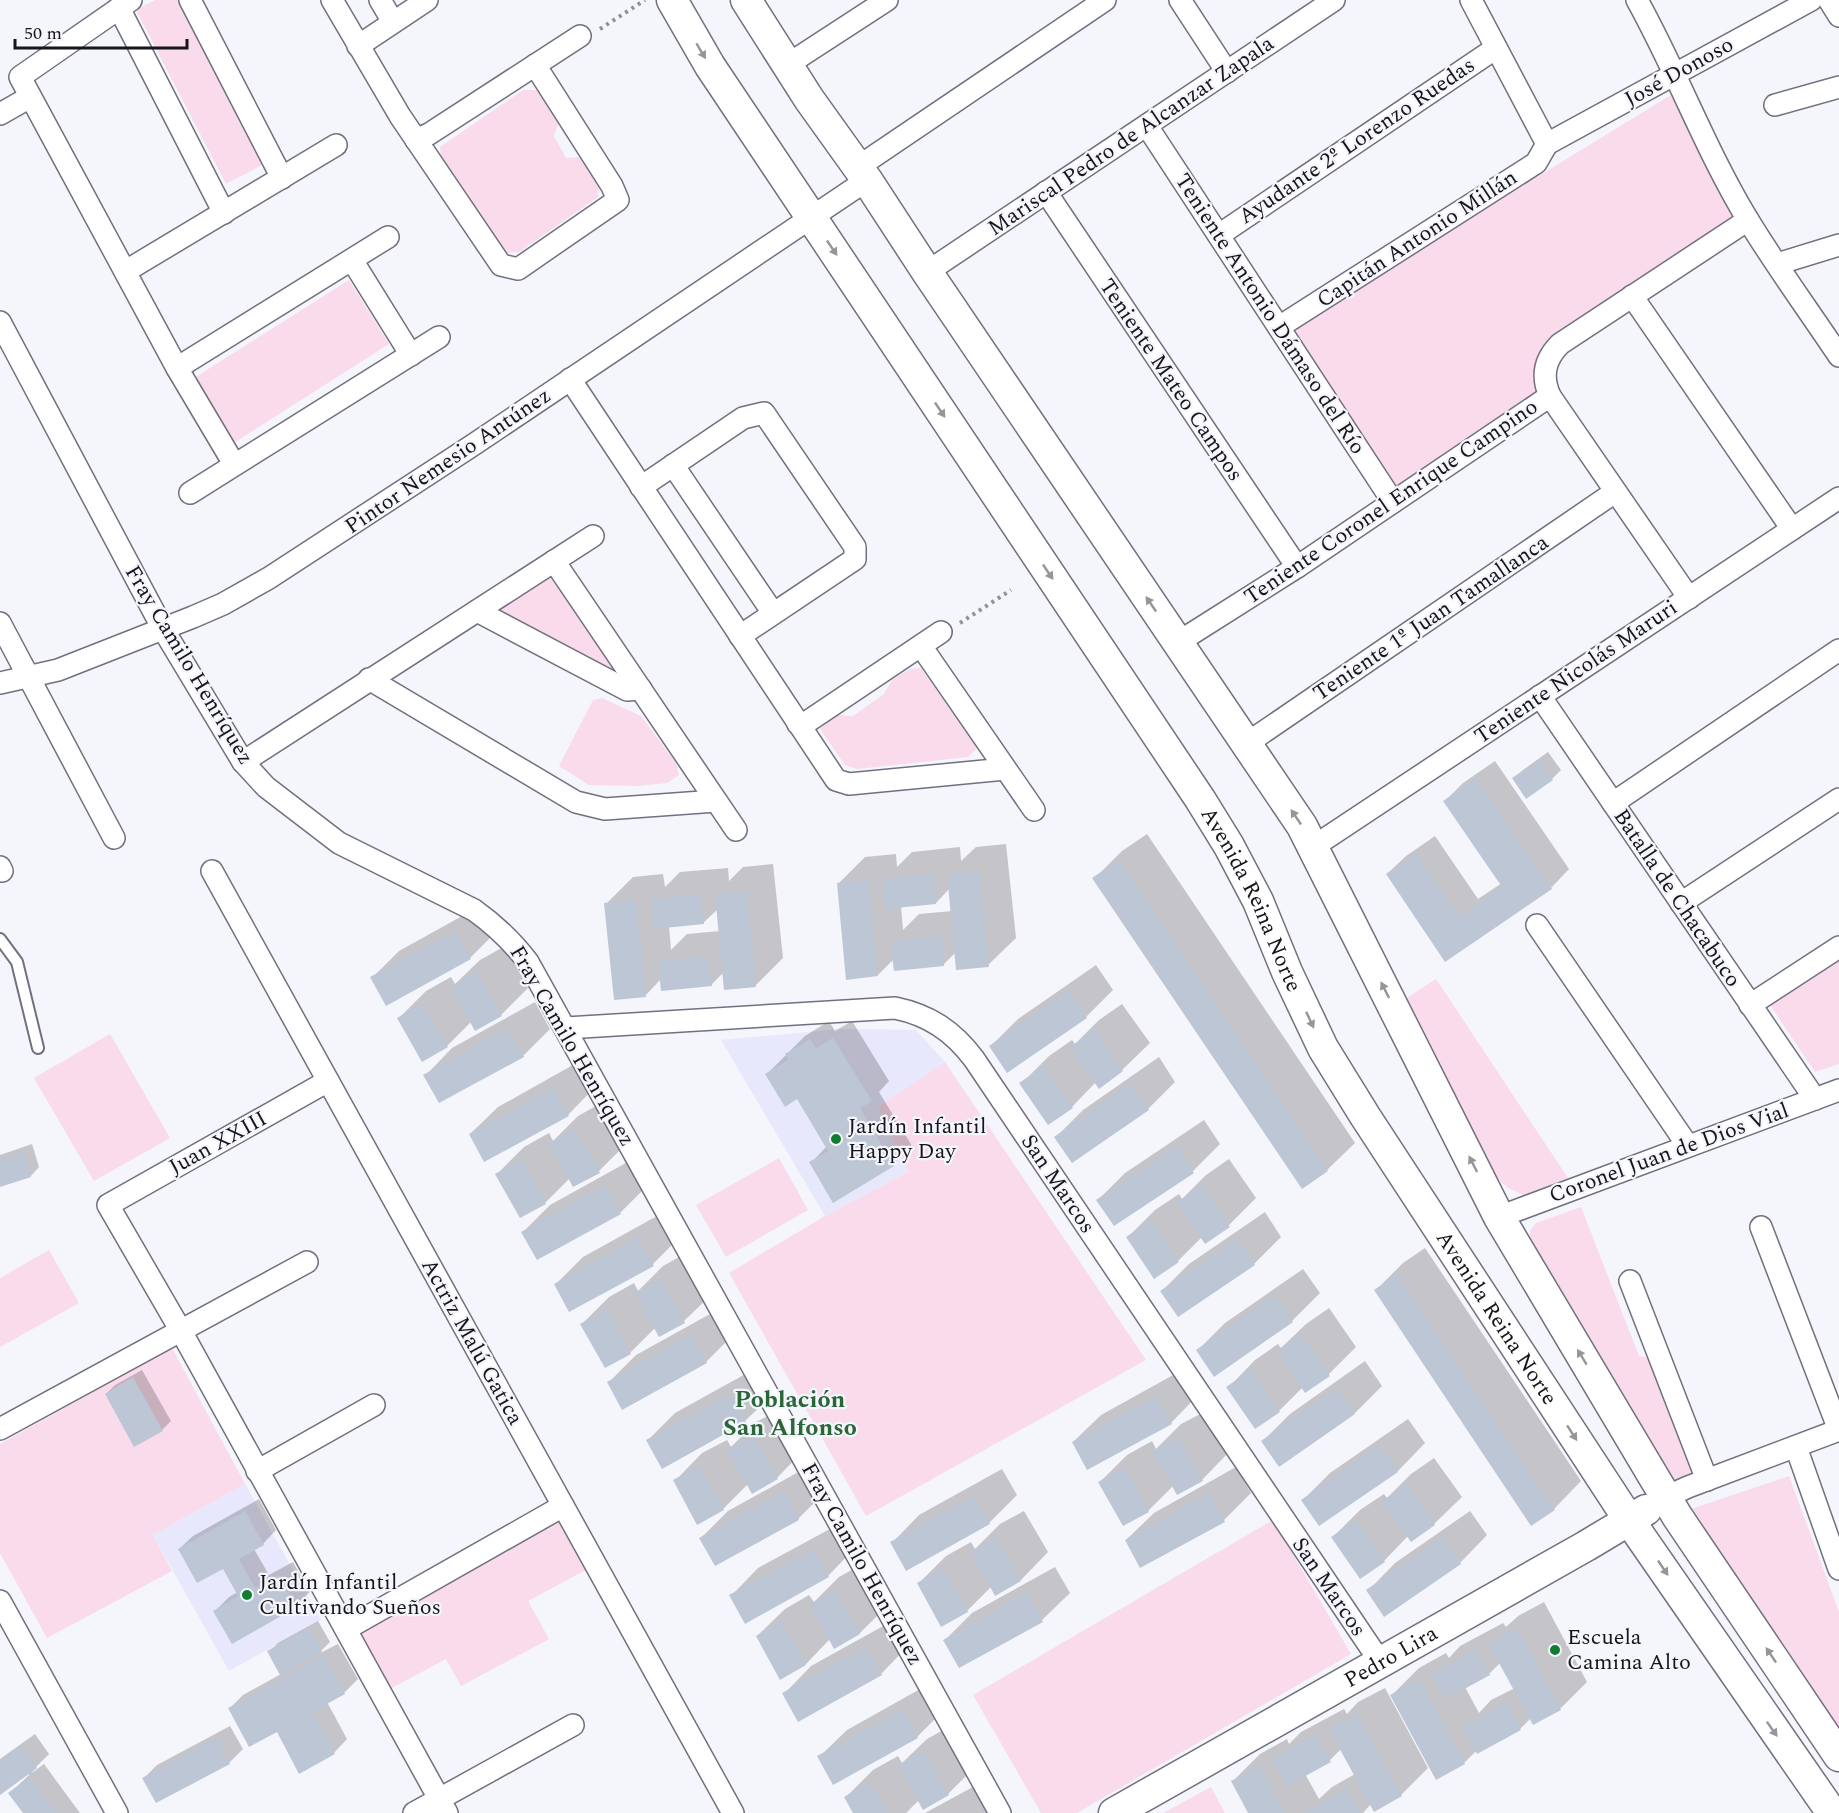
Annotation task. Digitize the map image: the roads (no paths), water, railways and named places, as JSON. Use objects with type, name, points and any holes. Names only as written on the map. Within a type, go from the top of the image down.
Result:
[{"type":"street","points":[[190,0],[282,178]]},
{"type":"street","points":[[332,0],[416,140],[501,265],[518,269],[618,200],[612,186],[535,65]]},
{"type":"street","points":[[380,0],[393,22]]},
{"type":"street","points":[[358,46],[428,0]]},
{"type":"street","name":"Avenida Reina Norte","points":[[672,0],[710,66],[1200,799],[1258,900],[1287,972],[1323,1048],[1365,1116],[1629,1520],[1832,1813]]},
{"type":"street","points":[[747,0],[787,65],[862,173],[1314,847],[1499,1217],[1666,1497],[1839,1756]]},
{"type":"street","points":[[787,65],[887,0]]},
{"type":"street","name":"Pintor Nemesio Antúnez","points":[[0,683],[58,670],[223,604],[278,573],[812,217],[862,173],[1105,0]]},
{"type":"street","points":[[1180,0],[1227,72]]},
{"type":"street","points":[[1470,0],[1547,144]]},
{"type":"street","points":[[1637,0],[1661,42],[1711,152],[1748,220],[1839,356]]},
{"type":"street","name":"José Donoso","points":[[1547,144],[1811,0]]},
{"type":"street","points":[[1829,0],[1839,16]]},
{"type":"street","name":"Mariscal Pedro de Alcanzar Zapala","points":[[927,272],[1329,2]]},
{"type":"street","points":[[224,213],[125,4],[20,77],[177,368],[234,464]]},
{"type":"street","points":[[416,140],[429,134],[580,36]]},
{"type":"street","name":"Ayudante 2º Lorenzo Ruedas","points":[[1218,235],[1496,48]]},
{"type":"street","points":[[1775,105],[1839,87]]},
{"type":"street","points":[[0,114],[30,97]]},
{"type":"street","name":"Teniente Antonio Dámaso del Río","points":[[1147,126],[1393,502]]},
{"type":"street","name":"Capitán Antonio Millán","points":[[1279,327],[1536,163],[1547,144]]},
{"type":"street","points":[[126,271],[336,145]]},
{"type":"street","name":"Teniente Mateo Campos","points":[[1046,192],[1297,567]]},
{"type":"street","name":"Teniente Coronel Enrique Campino","points":[[1177,643],[1297,567],[1550,396],[1544,377],[1545,368],[1553,350],[1748,220]]},
{"type":"street","points":[[177,368],[388,237]]},
{"type":"street","points":[[1777,264],[1839,245]]},
{"type":"street","points":[[352,260],[411,355]]},
{"type":"street","points":[[1632,296],[1792,529]]},
{"type":"street","name":"Fray Camilo Henríquez","points":[[0,322],[163,628],[243,762],[266,787],[339,843],[474,910],[494,924],[528,962],[1000,1813]]},
{"type":"street","points":[[190,493],[439,337]]},
{"type":"street","points":[[570,379],[836,780],[849,784],[1005,769]]},
{"type":"street","points":[[1550,396],[1689,598]]},
{"type":"street","points":[[641,487],[743,418],[764,413],[855,547],[855,559],[740,636]]},
{"type":"street","points":[[673,465],[773,614]]},
{"type":"street","name":"Teniente 1º Juan Tamallanca","points":[[1246,744],[1615,492]]},
{"type":"street","name":"Teniente Nicolás Maruri","points":[[1314,847],[1839,498]]},
{"type":"street","points":[[243,762],[593,536]]},
{"type":"street","points":[[554,561],[735,830]]},
{"type":"street","points":[[477,610],[627,690],[640,689]]},
{"type":"street","points":[[0,623],[114,838]]},
{"type":"street","points":[[798,724],[807,722],[941,632]]},
{"type":"street","points":[[921,646],[1034,810]]},
{"type":"street","points":[[1613,803],[1839,650]]},
{"type":"street","points":[[369,679],[576,802],[605,809],[716,801]]},
{"type":"street","name":"Batalla de Chacabuco","points":[[1540,696],[1815,1098]]},
{"type":"street","points":[[1682,903],[1839,799]]},
{"type":"street","name":"Actriz Malú Gatica","points":[[212,871],[733,1813]]},
{"type":"street","points":[[1537,925],[1688,1146]]},
{"type":"street","points":[[1750,1005],[1839,946]]},
{"type":"street","name":"San Marcos","points":[[566,1028],[895,1008],[927,1017],[954,1035],[981,1069],[1381,1663]]},
{"type":"street","name":"Juan XXIII","points":[[181,1331],[108,1204],[328,1081]]},
{"type":"street","name":"Coronel Juan de Dios Vial","points":[[1499,1217],[1839,1090]]},
{"type":"street","points":[[1666,1497],[1839,1430],[1761,1227]]},
{"type":"street","points":[[0,1429],[307,1262]]},
{"type":"street","points":[[1630,1281],[1707,1480]]},
{"type":"street","points":[[181,1331],[443,1806]]},
{"type":"street","points":[[257,1471],[375,1405]]},
{"type":"street","points":[[1796,1446],[1839,1569]]},
{"type":"street","name":"Pedro Lira","points":[[1114,1813],[1381,1663],[1666,1497]]},
{"type":"street","points":[[346,1629],[563,1506]]},
{"type":"street","points":[[0,1601],[117,1813]]},
{"type":"street","points":[[414,1813],[443,1806],[573,1725]]},
{"type":"lane","points":[[0,939],[17,962],[38,1048]]},
{"type":"place","name":"Jardín Infantil Happy Day","points":[[836,1139]]},
{"type":"place","name":"Jardín Infantil Cultivando Sueños","points":[[247,1595]]},
{"type":"place","name":"Escuela Camina Alto","points":[[1555,1650]]},
{"type":"district","name":"Población San Alfonso","points":[[790,1414]]}]
